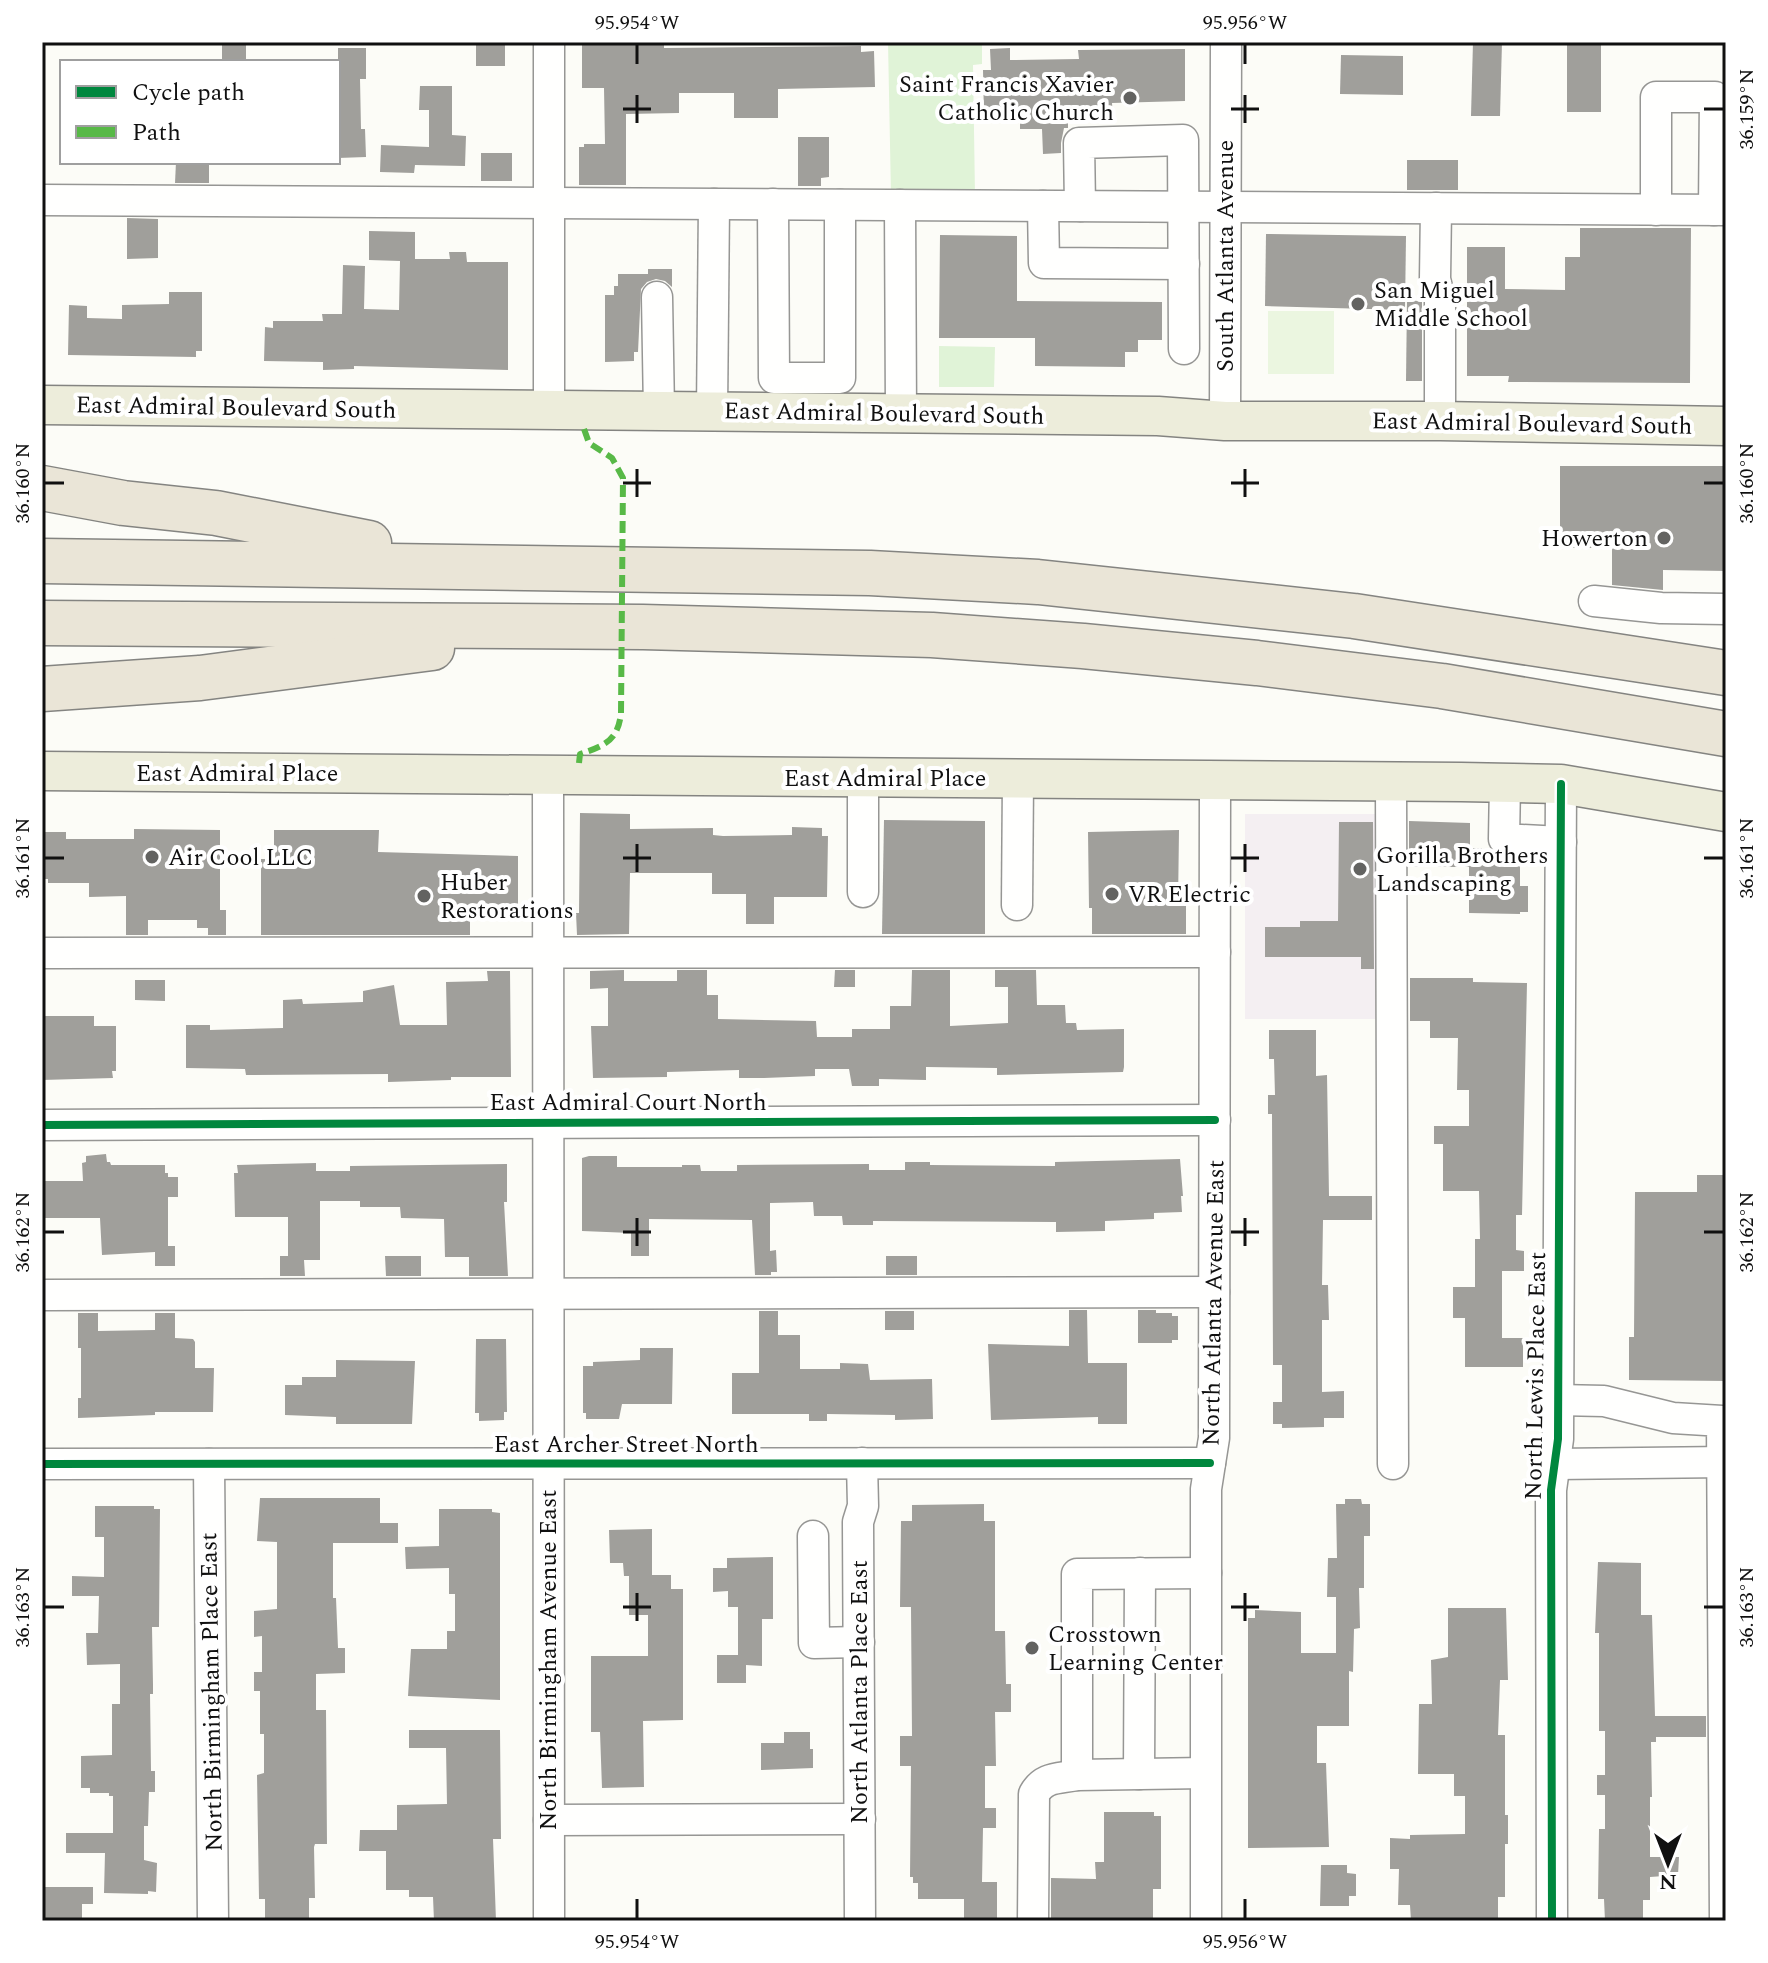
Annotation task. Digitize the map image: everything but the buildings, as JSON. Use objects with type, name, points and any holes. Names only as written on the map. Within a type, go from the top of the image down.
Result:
[{"type":"highway","points":[[42,488],[123,503],[216,513],[485,566]]},
{"type":"highway","points":[[42,561],[870,573],[1038,582],[1354,616],[1726,673]]},
{"type":"highway","points":[[42,623],[601,626],[917,635],[1083,646],[1257,663],[1442,686],[1726,734]]},
{"type":"highway","points":[[42,689],[200,678],[601,626]]},
{"type":"main road","name":"East Admiral Boulevard South","points":[[42,405],[1158,416],[1225,421],[1726,426]]},
{"type":"main road","name":"East Admiral Place","points":[[42,771],[1561,784],[1726,812]]},
{"type":"street","points":[[549,42],[549,410]]},
{"type":"street","name":"South Atlanta Avenue","points":[[1225,421],[1226,42]]},
{"type":"street","points":[[42,200],[1656,210],[1720,210],[1715,97],[1656,97],[1656,210]]},
{"type":"street","points":[[1080,206],[1079,143],[1183,140],[1184,349]]},
{"type":"street","points":[[712,412],[714,204]]},
{"type":"street","points":[[773,204],[774,378],[840,378],[840,205]]},
{"type":"street","points":[[900,205],[901,414]]},
{"type":"street","points":[[1043,206],[1044,263],[1184,264]]},
{"type":"street","points":[[1436,208],[1440,421]]},
{"type":"street","points":[[657,297],[659,411]]},
{"type":"street","points":[[1594,601],[1661,608],[1726,609]]},
{"type":"street","name":"North Birmingham Avenue East","points":[[548,775],[549,1921]]},
{"type":"street","points":[[863,777],[863,892]]},
{"type":"street","points":[[1017,905],[1018,779]]},
{"type":"street","name":"North Atlanta Avenue East","points":[[1206,1921],[1206,1489],[1214,1438],[1215,780]]},
{"type":"street","points":[[1391,781],[1393,1464]]},
{"type":"street","points":[[1505,783],[1504,839],[1561,842]]},
{"type":"street","name":"North Lewis Place East","points":[[1552,1921],[1551,1490],[1558,1439],[1561,784]]},
{"type":"street","points":[[42,953],[1215,952]]},
{"type":"street","name":"East Admiral Court North","points":[[42,1125],[1215,1120]]},
{"type":"street","points":[[42,1295],[1214,1292]]},
{"type":"street","points":[[1558,1400],[1604,1401],[1673,1418],[1722,1421],[1725,1921]]},
{"type":"street","points":[[1555,1464],[1724,1462]]},
{"type":"street","name":"North Atlanta Place East","points":[[860,1921],[858,1522],[863,1506],[862,1463]]},
{"type":"street","name":"East Archer Street North","points":[[42,1464],[1210,1463]]},
{"type":"street","name":"North Birmingham Place East","points":[[209,1464],[213,1921]]},
{"type":"street","points":[[813,1536],[814,1643],[859,1642]]},
{"type":"street","points":[[1139,1774],[1140,1573]]},
{"type":"street","points":[[1077,1775],[1077,1574],[1206,1573]]},
{"type":"street","points":[[1033,1921],[1034,1794],[1041,1784],[1046,1780],[1077,1775],[1205,1773]]},
{"type":"street","points":[[549,1820],[860,1819]]},
{"type":"shaded area","points":[[1245,814],[1384,814],[1384,1019],[1245,1019]]},
{"type":"green space","points":[[888,42],[982,42],[982,64],[973,65],[975,195],[891,196]]},
{"type":"green space","points":[[1268,311],[1334,311],[1334,374],[1268,374]]},
{"type":"green space","points":[[939,346],[995,347],[994,387],[939,387]]},
{"type":"marked path","points":[[579,763],[580,754],[603,745],[613,736],[621,713],[623,478],[612,458],[589,443],[584,429]]},
{"type":"cycle path","points":[[1552,1921],[1551,1490],[1558,1439],[1561,784]]},
{"type":"cycle path","points":[[42,1125],[1215,1120]]},
{"type":"cycle path","points":[[42,1464],[1210,1463]]},
{"type":"place","name":"Saint Francis Xavier Catholic Church","points":[[1130,98]]},
{"type":"place","name":"San Miguel Middle School","points":[[1358,304]]},
{"type":"place","name":"Howerton","points":[[1664,538]]},
{"type":"place","name":"Air Cool LLC","points":[[152,857]]},
{"type":"place","name":"Gorilla Brothers Landscaping","points":[[1360,869]]},
{"type":"place","name":"VR Electric","points":[[1112,894]]},
{"type":"place","name":"Huber Restorations","points":[[424,896]]},
{"type":"place","name":"Crosstown Learning Center","points":[[1032,1648]]}]
